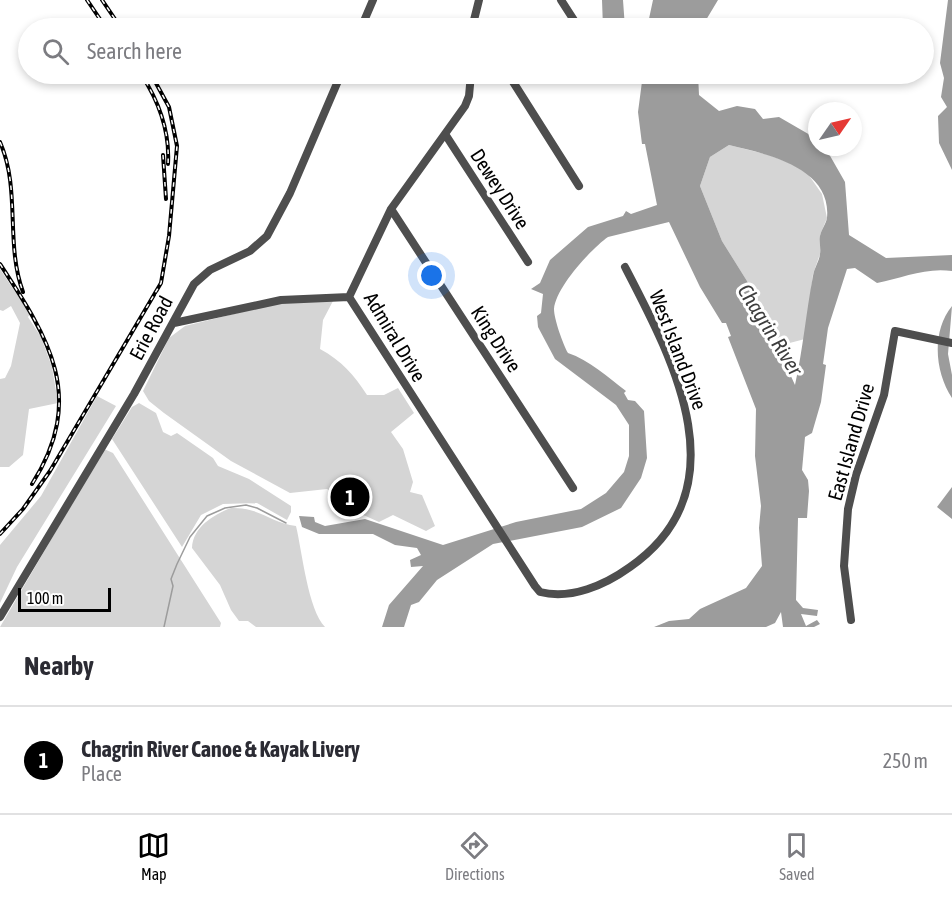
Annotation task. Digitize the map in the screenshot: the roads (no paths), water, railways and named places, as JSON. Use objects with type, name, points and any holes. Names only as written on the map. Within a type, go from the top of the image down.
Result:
[{"type":"street","points":[[365,18],[373,0]]},
{"type":"street","points":[[474,18],[479,0]]},
{"type":"street","points":[[561,0],[573,18]]},
{"type":"street","name":"Erie Road","points":[[0,617],[135,394],[194,284],[206,273],[250,251],[267,236],[290,193],[337,84]]},
{"type":"street","name":"Admiral Drive","points":[[470,84],[469,96],[445,134],[391,208],[349,297],[493,520]]},
{"type":"street","points":[[514,84],[579,186]]},
{"type":"street","name":"Dewey Drive","points":[[445,134],[528,262]]},
{"type":"street","name":"King Drive","points":[[391,208],[573,488]]},
{"type":"street","name":"West Island Drive","points":[[493,520],[540,592],[565,594],[607,583],[652,549],[664,534],[685,498],[692,447],[686,409],[676,378],[626,267]]},
{"type":"street","points":[[174,323],[281,300],[349,297]]},
{"type":"street","name":"East Island Drive","points":[[851,620],[844,566],[848,509],[856,475],[884,395],[895,331],[952,343]]},
{"type":"waterway","points":[[164,627],[173,586],[171,579],[190,537],[207,516],[225,508],[246,505],[286,523]]},
{"type":"railway","points":[[87,0],[99,18]]},
{"type":"railway","points":[[102,0],[114,18]]},
{"type":"railway","points":[[147,84],[162,116],[167,140],[168,164]]},
{"type":"railway","points":[[0,534],[23,509],[50,471],[161,283],[169,236],[177,146],[169,107],[156,84]]},
{"type":"railway","points":[[0,142],[10,179],[15,255],[23,292]]},
{"type":"railway","points":[[163,155],[166,199]]},
{"type":"railway","points":[[0,264],[18,291],[46,344],[55,370],[59,396],[57,423],[48,453],[32,484]]},
{"type":"place","name":"Chagrin River Canoe & Kayak Livery","points":[[350,497]]},
{"type":"water label","name":"Chagrin River","points":[[770,330]]}]
